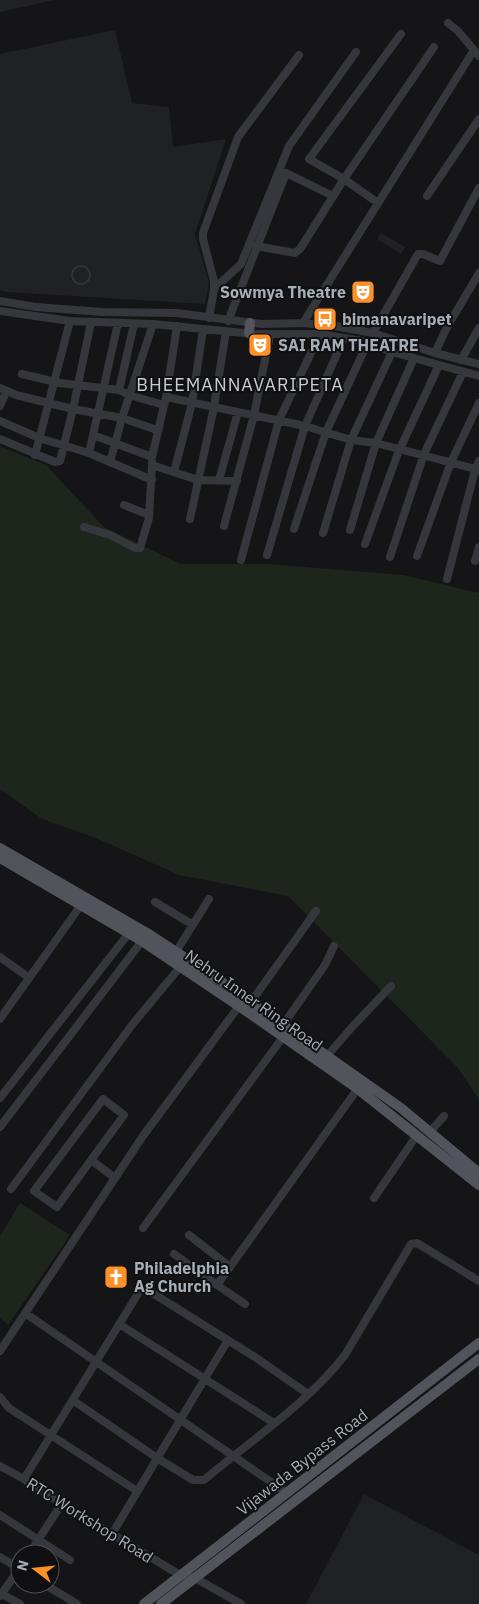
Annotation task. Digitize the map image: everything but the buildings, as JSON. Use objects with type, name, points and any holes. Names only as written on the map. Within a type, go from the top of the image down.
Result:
[{"type":"main road","name":"Nehru Inner Ring Road","points":[[0,848],[97,903],[173,956],[251,1002],[327,1056],[417,1135],[479,1185]]},
{"type":"main road","name":"Nehru Inner Ring Road","points":[[1,860],[142,941],[173,956],[180,967],[283,1037],[401,1108],[479,1173]]},
{"type":"main road","name":"Vijawada Bypass Road","points":[[144,1604],[479,1344]]},
{"type":"main road","name":"Vijawada Bypass Road","points":[[161,1604],[479,1358]]},
{"type":"street","points":[[302,323],[477,53],[453,26],[448,23]]},
{"type":"street","points":[[378,203],[344,179],[309,159],[401,34]]},
{"type":"street","points":[[256,246],[298,252],[344,179],[434,47]]},
{"type":"street","points":[[214,289],[241,264],[289,146],[356,52]]},
{"type":"street","points":[[210,318],[214,289],[203,233],[241,131],[299,55]]},
{"type":"street","points":[[427,196],[479,119]]},
{"type":"street","points":[[228,321],[286,173],[333,196]]},
{"type":"street","points":[[373,333],[418,254],[423,254],[440,261],[479,188]]},
{"type":"street","points":[[435,353],[446,329],[479,273]]},
{"type":"street","points":[[0,301],[36,307],[102,312],[177,313],[228,321],[270,335],[320,334],[368,342],[392,352],[479,376]]},
{"type":"street","points":[[0,311],[70,321],[154,324],[226,332],[302,323],[335,326],[373,333],[435,353],[479,364]]},
{"type":"street","points":[[35,455],[70,321]]},
{"type":"street","points":[[0,439],[55,462],[60,460],[92,322]]},
{"type":"street","points":[[89,453],[118,323]]},
{"type":"street","points":[[119,390],[134,324]]},
{"type":"street","points":[[110,462],[114,442],[154,324]]},
{"type":"street","points":[[84,527],[116,538],[137,548],[142,546],[149,515],[152,461],[157,430],[165,401],[177,326]]},
{"type":"street","points":[[461,360],[479,328]]},
{"type":"street","points":[[174,472],[192,403],[203,329]]},
{"type":"street","points":[[190,519],[214,406],[226,332]]},
{"type":"street","points":[[241,560],[279,420],[320,334]]},
{"type":"street","points":[[224,526],[254,415],[270,335]]},
{"type":"street","points":[[267,555],[304,426],[344,338]]},
{"type":"street","points":[[294,529],[326,432],[368,342]]},
{"type":"street","points":[[323,533],[351,440],[392,352]]},
{"type":"street","points":[[350,530],[376,443],[414,358]]},
{"type":"street","points":[[365,544],[400,449],[439,365]]},
{"type":"street","points":[[390,557],[424,454],[463,372]]},
{"type":"street","points":[[22,374],[54,382],[119,390],[129,396],[214,406],[304,426],[351,440],[376,443],[424,454],[477,470]]},
{"type":"street","points":[[0,406],[3,390],[73,409],[122,418],[157,430]]},
{"type":"street","points":[[417,556],[451,462],[479,403]]},
{"type":"street","points":[[219,480],[238,412]]},
{"type":"street","points":[[0,421],[39,438],[89,453],[152,480]]},
{"type":"street","points":[[93,435],[114,442],[174,472],[198,480],[237,481]]},
{"type":"street","points":[[447,579],[479,461]]},
{"type":"street","points":[[124,505],[149,515]]},
{"type":"street","points":[[475,561],[479,547]]},
{"type":"street","points":[[173,956],[209,899]]},
{"type":"street","points":[[155,902],[193,925]]},
{"type":"street","points":[[0,1019],[3,1009],[81,906]]},
{"type":"street","points":[[251,1002],[316,911]]},
{"type":"street","points":[[0,1098],[129,933]]},
{"type":"street","points":[[0,1127],[142,941]]},
{"type":"street","points":[[283,1025],[325,965],[334,946]]},
{"type":"street","points":[[0,957],[28,978]]},
{"type":"street","points":[[11,1189],[132,1025],[180,967]]},
{"type":"street","points":[[327,1056],[391,986]]},
{"type":"street","points":[[0,1351],[143,1136],[240,1006]]},
{"type":"street","points":[[143,1228],[283,1037]]},
{"type":"street","points":[[217,1285],[360,1085]]},
{"type":"street","points":[[103,1099],[124,1115],[91,1160],[57,1207],[34,1191],[103,1099]]},
{"type":"street","points":[[430,1132],[444,1116]]},
{"type":"street","points":[[374,1198],[417,1135]]},
{"type":"street","points":[[91,1160],[115,1178]]},
{"type":"street","points":[[189,1235],[230,1267]]},
{"type":"street","points":[[74,1401],[157,1458],[193,1480],[204,1480],[234,1457],[330,1374],[345,1355],[411,1244],[418,1243],[479,1281]]},
{"type":"street","points":[[174,1254],[245,1304]]},
{"type":"street","points":[[24,1479],[142,1289],[146,1289],[228,1340],[308,1394]]},
{"type":"street","points":[[25,1313],[96,1364],[287,1492]]},
{"type":"street","points":[[119,1324],[274,1423]]},
{"type":"street","points":[[112,1534],[228,1340]]},
{"type":"street","points":[[0,1397],[9,1408],[51,1437],[137,1491]]},
{"type":"street","name":"RTC Workshop Road","points":[[0,1466],[180,1576]]},
{"type":"street","points":[[36,1544],[61,1505]]},
{"type":"street","points":[[0,1516],[70,1560]]},
{"type":"street","points":[[180,1576],[194,1578],[242,1604]]},
{"type":"street","points":[[10,1582],[0,1594],[20,1604]]},
{"type":"street","points":[[60,1594],[77,1604]]},
{"type":"shaded area","points":[[0,0],[54,0],[0,12]]},
{"type":"shaded area","points":[[115,30],[132,103],[169,107],[173,147],[226,139],[195,234],[209,283],[205,304],[6,292],[0,290],[0,54]]},
{"type":"shaded area","points":[[381,233],[405,247],[401,254],[377,239]]},
{"type":"shaded area","points":[[0,446],[46,465],[104,527],[180,564],[267,564],[404,575],[479,593],[479,1100],[458,1068],[288,896],[179,875],[96,838],[42,819],[0,789]]},
{"type":"shaded area","points":[[20,1203],[70,1235],[8,1325],[0,1318],[0,1236]]},
{"type":"shaded area","points":[[364,1494],[479,1555],[479,1604],[306,1604]]},
{"type":"waterway","points":[[81,266],[89,271],[90,275],[85,283],[81,284],[73,279],[72,275],[77,267],[81,266]]},
{"type":"place","name":"Sowmya Theatre","points":[[363,292]]},
{"type":"place","name":"bimanavaripet","points":[[325,319]]},
{"type":"place","name":"SAI RAM THEATRE","points":[[260,345]]},
{"type":"place","name":"Philadelphia Ag Church","points":[[116,1277]]},
{"type":"district","name":"BHEEMANNAVARIPETA","points":[[240,384]]}]
